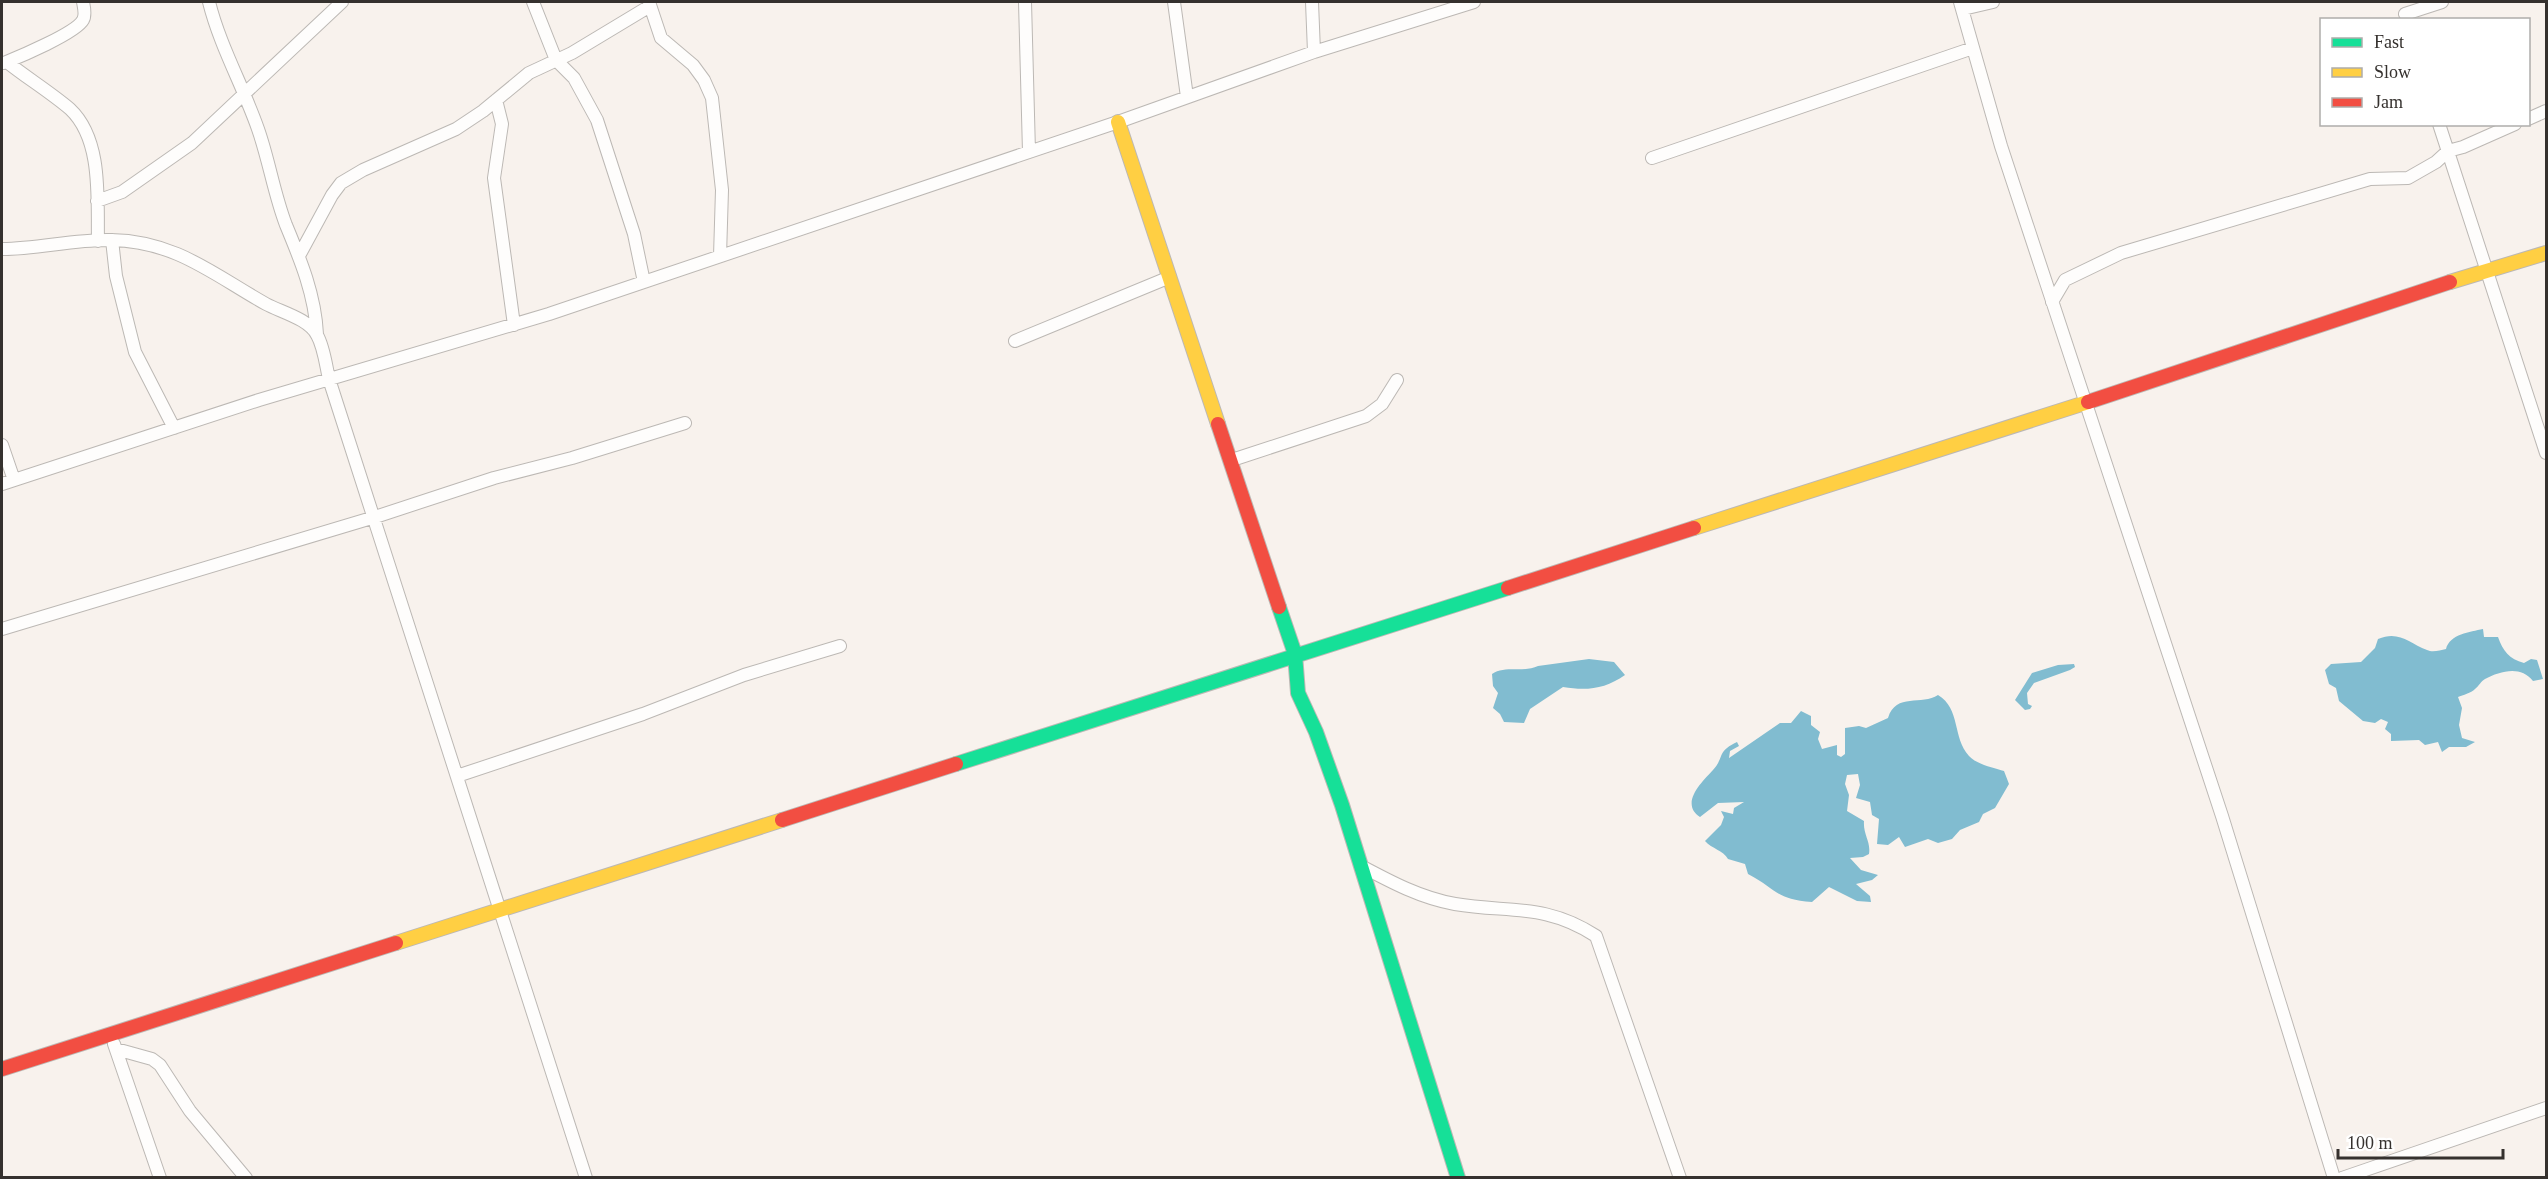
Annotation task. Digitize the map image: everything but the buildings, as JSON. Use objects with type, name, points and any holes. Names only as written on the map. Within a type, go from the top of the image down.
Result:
[{"type":"street","points":[[4,63],[36,50],[80,24],[84,15],[83,2]]},
{"type":"street","points":[[209,2],[214,24],[244,92],[268,159],[286,224],[300,254],[309,283],[317,334],[329,379],[586,1178]]},
{"type":"street","points":[[97,201],[122,192],[156,170],[192,142],[342,2]]},
{"type":"street","points":[[533,2],[556,60],[574,78],[597,120],[634,234],[644,282]]},
{"type":"street","points":[[1025,2],[1029,152]]},
{"type":"street","points":[[1174,2],[1187,97]]},
{"type":"street","points":[[1312,2],[1314,52]]},
{"type":"street","points":[[2,484],[329,379],[514,325],[1118,122],[1314,52],[1474,2]]},
{"type":"street","points":[[1993,2],[1961,5],[2001,146],[2222,816],[2334,1178]]},
{"type":"street","points":[[2401,2],[2406,17],[2442,2]]},
{"type":"street","points":[[300,254],[332,195],[342,183],[363,170],[456,129],[529,73],[556,60],[649,4],[662,38],[693,65],[704,80],[712,98],[722,190],[720,256]]},
{"type":"street","points":[[1652,158],[1973,48]]},
{"type":"street","points":[[4,63],[72,111],[89,140],[94,160],[98,241]]},
{"type":"street","points":[[496,100],[502,124],[494,178],[514,325]]},
{"type":"street","points":[[2530,119],[2547,111]]},
{"type":"street","points":[[1118,122],[1295,654],[1298,693],[1316,732],[1361,866],[1458,1178]]},
{"type":"street","points":[[2440,126],[2547,453]]},
{"type":"street","points":[[2052,302],[2065,280],[2121,253],[2370,179],[2409,178],[2436,162],[2448,151],[2463,147],[2510,126]]},
{"type":"street","points":[[2,237],[4,249],[112,240],[189,258],[309,326],[317,334]]},
{"type":"street","points":[[112,240],[116,276],[135,352],[174,428]]},
{"type":"street","points":[[2,1069],[1295,654],[2086,404],[2103,396],[2487,270],[2547,253]]},
{"type":"street","points":[[1014,341],[1170,277]]},
{"type":"street","points":[[1232,460],[1366,416],[1382,404],[1397,380]]},
{"type":"street","points":[[2078,381],[2103,396]]},
{"type":"street","points":[[2,629],[375,517],[494,478],[572,458],[685,423]]},
{"type":"street","points":[[2,445],[14,480]]},
{"type":"street","points":[[457,776],[643,714],[744,675],[840,646]]},
{"type":"street","points":[[1361,866],[1413,893],[1455,904],[1532,911],[1559,916],[1596,936],[1680,1178]]},
{"type":"street","points":[[111,1034],[160,1178]]},
{"type":"street","points":[[116,1049],[152,1059],[160,1065],[185,1104],[246,1178]]},
{"type":"street","points":[[2342,1178],[2547,1108]]},
{"type":"water","points":[[2483,629],[2484,637],[2498,637],[2510,657],[2524,663],[2531,659],[2537,660],[2543,679],[2533,681],[2523,673],[2504,672],[2485,679],[2469,693],[2458,697],[2462,708],[2459,725],[2462,738],[2475,742],[2466,747],[2449,747],[2442,752],[2438,742],[2425,745],[2419,740],[2391,741],[2391,734],[2385,729],[2388,722],[2381,719],[2375,723],[2363,721],[2339,701],[2336,688],[2329,684],[2325,670],[2331,664],[2361,662],[2375,648],[2378,639],[2392,636],[2404,638],[2427,650],[2434,651],[2446,649],[2456,637]]},
{"type":"water","points":[[1589,659],[1614,662],[1625,675],[1595,688],[1563,687],[1530,709],[1524,723],[1504,722],[1493,708],[1498,693],[1493,686],[1492,674],[1497,671],[1527,669]]},
{"type":"water","points":[[2074,664],[2075,667],[2070,670],[2034,683],[2027,693],[2028,704],[2032,706],[2030,709],[2025,710],[2015,700],[2032,673],[2058,665]]},
{"type":"water","points":[[1938,695],[1950,708],[1960,740],[1969,756],[2004,771],[2009,784],[1995,808],[1983,814],[1979,822],[1960,830],[1952,839],[1938,843],[1928,839],[1905,847],[1899,837],[1888,845],[1877,844],[1879,819],[1872,815],[1870,802],[1856,798],[1860,785],[1858,774],[1847,775],[1845,784],[1849,795],[1847,811],[1864,821],[1869,849],[1869,854],[1863,857],[1850,858],[1861,870],[1878,875],[1872,880],[1856,884],[1870,896],[1871,902],[1857,901],[1829,887],[1812,902],[1791,899],[1777,893],[1748,874],[1745,864],[1728,859],[1705,841],[1721,825],[1724,817],[1721,811],[1733,814],[1734,808],[1744,802],[1718,803],[1700,817],[1692,805],[1695,792],[1717,765],[1723,752],[1730,746],[1737,742],[1739,746],[1730,751],[1729,758],[1780,723],[1791,723],[1801,711],[1811,716],[1811,725],[1820,732],[1818,739],[1822,749],[1837,745],[1837,755],[1841,757],[1845,754],[1845,728],[1859,726],[1866,728],[1888,718],[1892,710],[1903,702],[1925,700]]},
{"type":"traffic: fast","points":[[956,764],[1508,588]]},
{"type":"traffic: fast","points":[[1279,607],[1295,654],[1298,693],[1316,732],[1342,805],[1458,1178]]},
{"type":"traffic: slow","points":[[1118,122],[1218,424]]},
{"type":"traffic: slow","points":[[2450,282],[2546,253]]},
{"type":"traffic: slow","points":[[1694,528],[2088,402]]},
{"type":"traffic: slow","points":[[396,943],[782,820]]},
{"type":"traffic: jam","points":[[2088,402],[2450,282]]},
{"type":"traffic: jam","points":[[1218,424],[1279,607]]},
{"type":"traffic: jam","points":[[1508,588],[1694,528]]},
{"type":"traffic: jam","points":[[782,820],[956,764]]},
{"type":"traffic: jam","points":[[2,1069],[396,943]]}]
